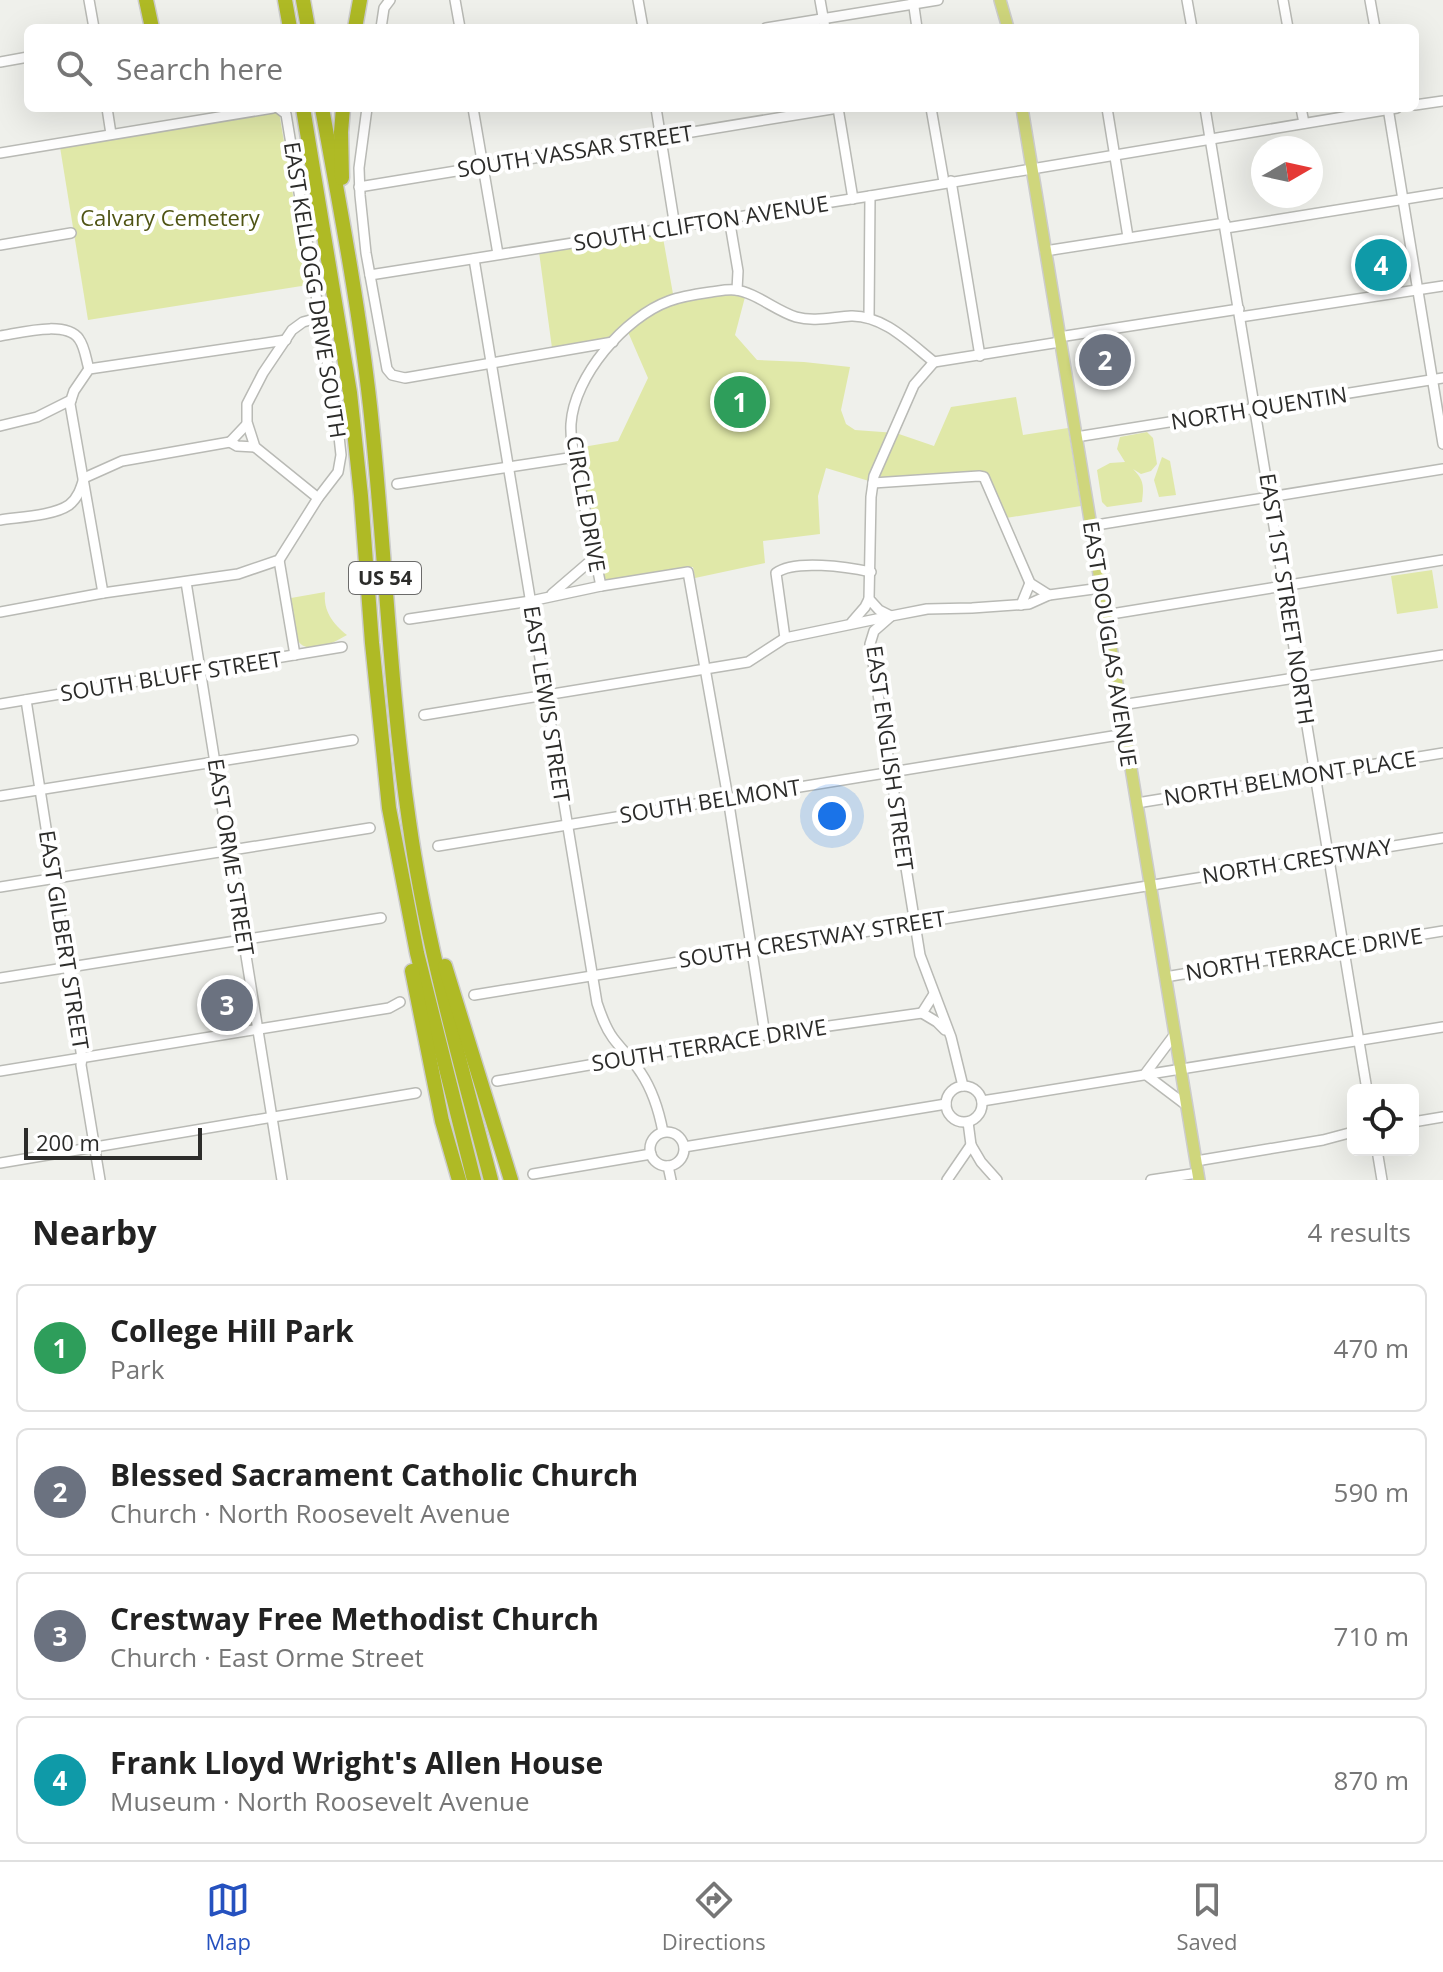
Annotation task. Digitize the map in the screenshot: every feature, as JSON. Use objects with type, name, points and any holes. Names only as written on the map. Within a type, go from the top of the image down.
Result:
[{"type":"highway","points":[[146,0],[152,24]]},
{"type":"highway","points":[[152,24],[153,0]]},
{"type":"highway","points":[[279,24],[283,0]]},
{"type":"highway","points":[[283,0],[289,24]]},
{"type":"highway","points":[[303,0],[307,24]]},
{"type":"highway","points":[[356,24],[360,0]]},
{"type":"highway","name":"US 54","points":[[304,112],[350,393],[389,808],[428,1000],[474,1180]]},
{"type":"highway","name":"US 54","points":[[323,112],[370,402],[401,755],[411,833],[438,976],[491,1180]]},
{"type":"highway","points":[[343,112],[345,238]]},
{"type":"highway","points":[[408,911],[411,964],[420,1014],[442,1121],[459,1180]]},
{"type":"highway","points":[[426,917],[448,977],[511,1180]]},
{"type":"main road","points":[[1000,0],[1007,24]]},
{"type":"main road","name":"EAST DOUGLAS AVENUE","points":[[1023,112],[1198,1171]]},
{"type":"street","points":[[89,0],[93,24]]},
{"type":"street","points":[[382,24],[384,8],[390,0]]},
{"type":"street","points":[[455,0],[459,24]]},
{"type":"street","points":[[638,0],[642,24]]},
{"type":"street","points":[[820,0],[824,23],[913,2],[938,0]]},
{"type":"street","points":[[1187,0],[1191,24]]},
{"type":"street","points":[[1283,0],[1287,24]]},
{"type":"street","points":[[1370,0],[1374,24]]},
{"type":"street","points":[[913,2],[916,24]]},
{"type":"street","points":[[0,62],[24,58]]},
{"type":"street","points":[[1419,104],[1443,101]]},
{"type":"street","points":[[108,112],[111,134]]},
{"type":"street","points":[[0,153],[258,112]]},
{"type":"street","name":"EAST KELLOGG DRIVE SOUTH","points":[[283,112],[286,114],[340,446],[338,472],[318,498]]},
{"type":"street","points":[[366,112],[359,187],[370,275],[387,369],[405,378],[613,342]]},
{"type":"street","points":[[474,112],[498,254]]},
{"type":"street","points":[[657,112],[675,227]]},
{"type":"street","name":"SOUTH VASSAR STREET","points":[[359,187],[813,112]]},
{"type":"street","points":[[839,112],[853,199]]},
{"type":"street","points":[[932,112],[980,356]]},
{"type":"street","points":[[1108,112],[1128,237]]},
{"type":"street","name":"EAST 1ST STREET NORTH","points":[[1206,112],[1366,1084]]},
{"type":"street","points":[[1302,112],[1304,123]]},
{"type":"street","name":"SOUTH CLIFTON AVENUE","points":[[370,275],[853,199],[1368,112]]},
{"type":"street","points":[[1392,112],[1418,290],[1438,379],[1443,444]]},
{"type":"street","points":[[1045,251],[1443,193]]},
{"type":"street","points":[[869,318],[870,196]]},
{"type":"street","points":[[729,218],[738,271],[737,290],[799,318],[869,318],[895,331],[934,362]]},
{"type":"street","points":[[0,245],[71,233]]},
{"type":"street","name":"EAST LEWIS STREET","points":[[474,259],[597,1003],[613,1037],[642,1074],[656,1102],[663,1132]]},
{"type":"street","points":[[850,625],[869,599],[873,483],[885,448],[914,385],[934,362],[1240,313],[1443,286]]},
{"type":"street","name":"CIRCLE DRIVE","points":[[601,586],[571,429],[575,399],[598,359],[639,319],[668,302],[699,294],[737,290]]},
{"type":"street","points":[[0,612],[103,593],[238,574],[279,560],[318,498],[255,447],[247,424],[247,404],[263,373],[292,330],[303,322],[318,318]]},
{"type":"street","points":[[0,336],[44,329],[69,330],[82,342],[89,369]]},
{"type":"street","points":[[103,593],[70,404],[74,391],[89,369],[286,340]]},
{"type":"street","name":"NORTH QUENTIN","points":[[1076,437],[1438,379]]},
{"type":"street","points":[[0,426],[37,417],[71,400]]},
{"type":"street","points":[[230,442],[247,424]]},
{"type":"street","points":[[84,478],[122,461],[230,442],[245,448],[255,447]]},
{"type":"street","points":[[397,484],[575,457]]},
{"type":"street","points":[[1090,526],[1443,469]]},
{"type":"street","points":[[873,483],[984,477],[1030,583],[1049,595]]},
{"type":"street","points":[[0,520],[51,512],[68,506],[80,493],[84,478]]},
{"type":"street","points":[[549,597],[595,557]]},
{"type":"street","points":[[279,560],[295,655]]},
{"type":"street","points":[[1105,615],[1443,560]]},
{"type":"street","points":[[785,638],[776,573],[782,568],[795,565],[871,572]]},
{"type":"street","points":[[409,619],[531,601],[688,572],[765,1035]]},
{"type":"street","name":"EAST ORME STREET","points":[[186,582],[282,1180]]},
{"type":"street","points":[[1021,605],[1030,583]]},
{"type":"street","points":[[424,715],[748,662],[785,638],[927,609],[1021,605],[1049,595],[1101,588]]},
{"type":"street","name":"EAST ENGLISH STREET","points":[[869,599],[879,610],[891,616],[874,631],[870,644],[889,772],[920,955],[951,1037],[963,1086]]},
{"type":"street","points":[[850,625],[859,630],[870,644]]},
{"type":"street","name":"SOUTH BLUFF STREET","points":[[0,704],[342,647]]},
{"type":"street","points":[[1121,705],[1443,655]]},
{"type":"street","name":"EAST GILBERT STREET","points":[[26,700],[100,1180]]},
{"type":"street","name":"SOUTH BELMONT","points":[[438,846],[1125,734]]},
{"type":"street","points":[[0,796],[353,740]]},
{"type":"street","name":"NORTH BELMONT PLACE","points":[[1137,803],[1443,753]]},
{"type":"street","points":[[0,887],[370,828]]},
{"type":"street","name":"NORTH CRESTWAY","points":[[1150,885],[1443,838]]},
{"type":"street","name":"SOUTH CRESTWAY STREET","points":[[474,995],[1150,885]]},
{"type":"street","points":[[0,978],[381,918]]},
{"type":"street","name":"NORTH TERRACE DRIVE","points":[[1165,977],[1443,931]]},
{"type":"street","points":[[934,994],[922,1013],[937,1022],[951,1037]]},
{"type":"street","points":[[0,1071],[389,1008],[400,1002]]},
{"type":"street","name":"SOUTH TERRACE DRIVE","points":[[497,1081],[765,1035],[922,1013]]},
{"type":"street","points":[[982,1101],[1443,1027]]},
{"type":"street","points":[[1145,1074],[1175,1034]]},
{"type":"street","points":[[642,1074],[652,1054]]},
{"type":"street","points":[[1145,1074],[1186,1105]]},
{"type":"street","points":[[963,1086],[976,1091],[982,1101],[979,1115],[968,1122],[953,1118],[946,1104],[952,1092],[963,1086]]},
{"type":"street","points":[[0,1163],[416,1093]]},
{"type":"street","points":[[684,1147],[946,1104]]},
{"type":"street","points":[[1419,1121],[1443,1117]]},
{"type":"street","points":[[968,1122],[971,1145],[997,1180]]},
{"type":"street","points":[[663,1132],[675,1134],[684,1147],[679,1161],[668,1166],[658,1163],[651,1154],[653,1139],[663,1132]]},
{"type":"street","points":[[1151,1180],[1347,1134]]},
{"type":"street","points":[[947,1180],[971,1145]]},
{"type":"street","points":[[533,1174],[651,1154]]},
{"type":"street","points":[[1378,1156],[1382,1180]]},
{"type":"street","points":[[668,1166],[671,1180]]},
{"type":"green space","name":"Calvary Cemetery","points":[[279,112],[308,285],[88,320],[60,147]]},
{"type":"green space","points":[[662,232],[673,294],[678,300],[725,294],[745,297],[735,335],[757,360],[850,367],[841,410],[846,424],[855,430],[896,433],[934,446],[951,407],[1016,397],[1023,435],[1068,428],[1081,506],[1006,518],[984,472],[869,481],[826,468],[818,496],[820,534],[763,541],[765,563],[695,578],[693,567],[605,581],[577,448],[618,441],[648,378],[628,332],[610,339],[552,348],[539,252]]},
{"type":"green space","points":[[1147,432],[1153,438],[1157,464],[1151,471],[1141,474],[1133,469],[1142,484],[1142,502],[1107,507],[1102,502],[1097,470],[1110,463],[1125,462],[1117,449],[1120,437]]},
{"type":"green space","points":[[1162,457],[1170,461],[1176,495],[1159,497],[1154,480]]},
{"type":"green space","points":[[1432,570],[1438,608],[1397,614],[1391,576]]},
{"type":"green space","points":[[325,592],[330,616],[347,635],[321,647],[308,648],[298,641],[291,598]]},
{"type":"place","name":"Frank Lloyd Wright's Allen House","points":[[1381,265]]},
{"type":"place","name":"Blessed Sacrament Catholic Church","points":[[1105,360]]},
{"type":"place","name":"College Hill Park","points":[[740,402]]},
{"type":"place","name":"Crestway Free Methodist Church","points":[[227,1005]]}]
